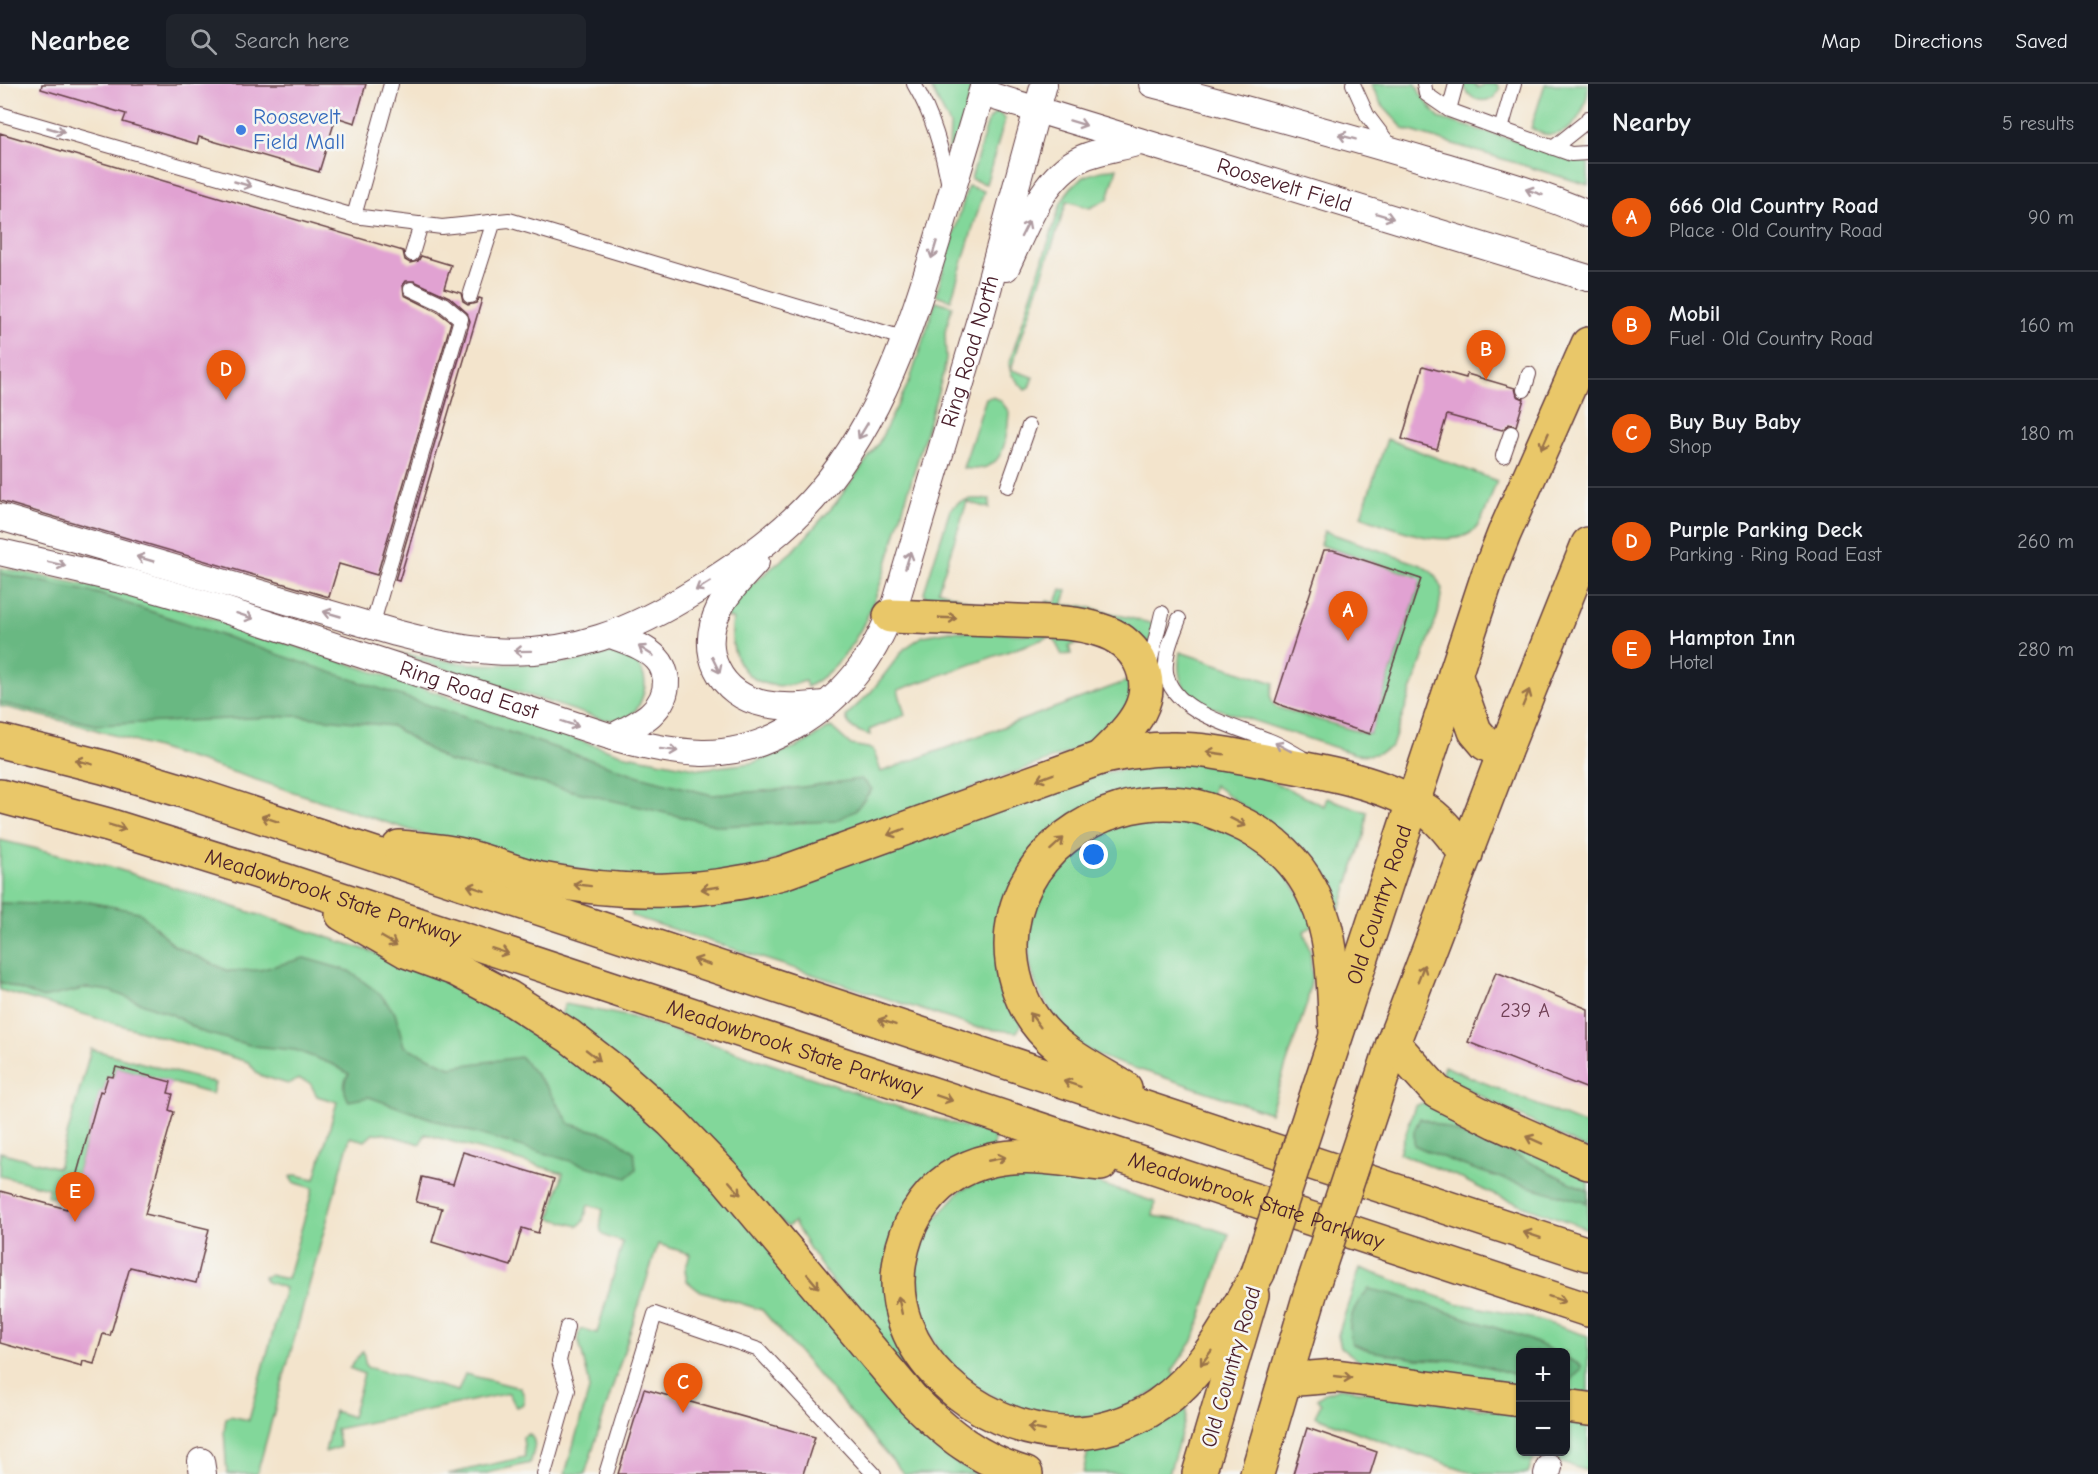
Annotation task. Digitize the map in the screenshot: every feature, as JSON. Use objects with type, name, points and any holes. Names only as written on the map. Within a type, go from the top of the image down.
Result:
[{"type":"main road","name":"Old Country Road","points":[[1199,1474],[1258,1273],[1488,575],[1588,344]]},
{"type":"main road","points":[[1257,1474],[1311,1291],[1393,1042],[1504,753],[1581,579],[1588,544]]},
{"type":"main road","points":[[890,616],[1085,625],[1111,634],[1129,646],[1146,677],[1145,695],[1131,726],[1100,758]]},
{"type":"main road","points":[[1455,674],[1475,731],[1486,744],[1504,753]]},
{"type":"main road","points":[[0,741],[147,780],[1588,1254]]},
{"type":"main road","points":[[326,838],[462,855],[531,876],[568,884],[640,891],[702,889],[754,880],[791,870],[1100,758],[1146,750],[1190,750],[1239,756],[1335,775],[1412,802],[1433,815],[1467,854]]},
{"type":"main road","name":"Meadowbrook State Parkway","points":[[0,796],[108,825],[285,880],[1588,1310]]},
{"type":"main road","points":[[1168,1114],[1067,1052],[1055,1042],[1028,1010],[1016,980],[1011,932],[1019,898],[1045,855],[1085,823],[1118,810],[1137,806],[1183,804],[1197,806],[1228,817],[1272,842],[1298,869],[1316,899],[1321,913],[1331,956],[1336,1033]]},
{"type":"main road","points":[[285,880],[406,951],[455,969],[508,997],[569,1036],[611,1068],[672,1122],[727,1179],[902,1388],[931,1418],[969,1449],[999,1465],[1026,1474]]},
{"type":"main road","points":[[1393,1042],[1437,1092],[1517,1132],[1588,1163]]},
{"type":"main road","points":[[1163,1171],[1020,1156],[981,1163],[943,1182],[921,1206],[912,1221],[902,1249],[897,1282],[900,1310],[907,1329],[918,1349],[937,1374],[949,1386],[976,1405],[1018,1425],[1065,1433],[1113,1426],[1146,1413],[1174,1393],[1195,1372],[1216,1344],[1258,1273]]},
{"type":"main road","points":[[1284,1380],[1336,1376],[1516,1399]]},
{"type":"main road","points":[[1570,1407],[1588,1409]]},
{"type":"street","name":"Ring Road North","points":[[890,616],[980,319],[1044,84]]},
{"type":"street","points":[[1156,85],[1393,150],[1535,192],[1588,214]]},
{"type":"street","points":[[825,704],[778,706],[750,700],[730,686],[714,665],[710,654],[713,624],[725,598],[785,527],[820,492],[849,453],[884,393],[906,339],[983,89]]},
{"type":"street","name":"Roosevelt Field","points":[[983,89],[1037,110],[1588,278]]},
{"type":"street","points":[[980,319],[1042,197],[1055,177],[1082,158],[1140,142]]},
{"type":"street","name":"Ring Road East","points":[[0,517],[372,626],[444,644],[491,651],[540,651],[562,648],[611,635],[675,604],[744,559],[785,527]]},
{"type":"street","name":"Ring Road East","points":[[0,552],[109,577],[219,608],[612,737],[680,751],[724,751],[747,747],[808,718],[848,683],[862,666],[890,616]]},
{"type":"street","points":[[611,635],[636,645],[656,658],[666,675],[666,688],[657,709],[647,718],[612,737]]},
{"type":"lane","points":[[354,216],[391,84]]},
{"type":"lane","points":[[914,84],[928,110],[940,143],[951,194]]},
{"type":"lane","points":[[1353,84],[1367,115],[1393,150]]},
{"type":"lane","points":[[1424,84],[1426,94],[1449,110],[1571,154],[1588,153]]},
{"type":"lane","points":[[1449,110],[1456,84]]},
{"type":"lane","points":[[1501,129],[1514,84]]},
{"type":"lane","points":[[0,114],[354,216],[442,227],[509,220],[906,339]]},
{"type":"lane","points":[[1553,148],[1588,118]]},
{"type":"lane","points":[[470,296],[494,221]]},
{"type":"lane","points":[[412,254],[421,224]]},
{"type":"lane","points":[[372,626],[461,319],[443,304],[411,289]]},
{"type":"lane","points":[[1524,390],[1529,374]]},
{"type":"lane","points":[[1008,486],[1029,426]]},
{"type":"lane","points":[[1503,456],[1511,433]]},
{"type":"lane","points":[[1146,677],[1162,613]]},
{"type":"lane","points":[[1179,619],[1166,660],[1166,671],[1171,688],[1178,697],[1200,712],[1271,741],[1335,775]]},
{"type":"lane","points":[[606,1474],[655,1314],[759,1350],[874,1474]]},
{"type":"lane","points":[[544,1474],[568,1390],[559,1360],[567,1326]]},
{"type":"green space","points":[[929,84],[973,84],[948,174],[950,125]]},
{"type":"green space","points":[[1371,84],[1416,84],[1421,95],[1439,118],[1579,159],[1588,158],[1588,185],[1404,129],[1381,104]]},
{"type":"green space","points":[[1463,84],[1475,84],[1478,88],[1485,84],[1497,84],[1500,89],[1493,99],[1478,100],[1468,93]]},
{"type":"green space","points":[[1545,84],[1588,84],[1582,112],[1571,127],[1563,132],[1544,134],[1531,128]]},
{"type":"green space","points":[[995,113],[1005,119],[986,184],[971,179],[988,121]]},
{"type":"green space","points":[[1117,168],[1108,199],[1090,208],[1067,201],[1012,366],[1012,370],[1033,377],[1029,388],[1025,390],[1011,374],[1009,364],[1061,203],[1071,187],[1084,177]]},
{"type":"green space","points":[[968,186],[984,191],[951,300],[936,295]]},
{"type":"green space","points":[[936,301],[952,306],[945,332],[944,371],[882,579],[872,605],[846,653],[828,672],[807,687],[805,681],[788,685],[759,682],[740,664],[734,651],[733,619],[725,617],[739,595],[795,549],[836,503],[878,444],[910,380]]},
{"type":"green space","points":[[992,397],[1000,400],[1009,412],[1004,446],[995,462],[987,467],[963,468],[986,398]]},
{"type":"green space","points":[[1387,439],[1497,481],[1482,519],[1469,534],[1440,539],[1405,532],[1361,516]]},
{"type":"green space","points":[[971,499],[990,499],[989,508],[967,502],[938,590],[980,605],[927,602],[924,592],[950,510],[959,502]]},
{"type":"green space","points":[[1324,531],[1421,565],[1434,574],[1442,589],[1438,614],[1392,746],[1375,754],[1355,754],[1203,704],[1185,688],[1180,676],[1180,652],[1274,683],[1271,699],[1276,707],[1370,734],[1420,584],[1416,576],[1320,545]]},
{"type":"green space","points":[[0,568],[115,591],[214,619],[621,754],[700,769],[752,763],[799,746],[831,727],[851,745],[873,749],[881,772],[1130,680],[1138,683],[1116,735],[745,872],[655,882],[486,855],[199,761],[80,725],[0,706]]},
{"type":"green space","points":[[0,573],[96,593],[639,776],[712,795],[788,789],[861,779],[872,789],[855,811],[835,821],[720,826],[447,761],[392,726],[297,716],[96,725],[0,703]]},
{"type":"green space","points":[[1061,589],[1067,591],[1062,605],[1083,606],[1154,624],[1148,653],[1045,611],[1047,601],[1056,603]]},
{"type":"green space","points":[[950,631],[1098,637],[1101,645],[1093,648],[1090,639],[1069,646],[1071,654],[1062,655],[1052,636],[898,690],[905,715],[869,730],[870,735],[852,727],[847,721],[848,714],[871,692],[904,649],[923,636]]},
{"type":"green space","points":[[614,652],[626,655],[636,662],[643,673],[645,685],[638,707],[629,716],[617,720],[601,719],[396,653],[464,663],[497,665],[571,662]]},
{"type":"green space","points":[[1161,763],[1205,763],[1259,775],[1324,806],[1327,798],[1367,812],[1364,836],[1338,914],[1285,837],[1214,785],[1210,799],[1158,793],[1018,882],[1024,1020],[1017,1032],[978,1028],[632,916],[633,906],[1109,772]]},
{"type":"green space","points":[[1175,814],[1210,821],[1277,859],[1317,924],[1304,931],[1310,951],[1312,976],[1307,1003],[1270,1113],[1115,1062],[1078,1044],[1057,1020],[1040,993],[1031,970],[1028,947],[1030,924],[1037,901],[1048,881],[1063,862],[1080,846],[1110,829],[1137,820]]},
{"type":"green space","points":[[0,840],[108,866],[422,968],[480,993],[613,1084],[751,1225],[927,1437],[960,1465],[979,1474],[904,1474],[762,1310],[698,1290],[687,1281],[685,1270],[690,1254],[658,1244],[585,1474],[565,1474],[589,1390],[589,1381],[578,1337],[580,1330],[583,1329],[597,1333],[623,1242],[601,1232],[603,1209],[588,1205],[584,1221],[578,1226],[550,1218],[563,1173],[425,1134],[421,1144],[382,1133],[373,1134],[365,1141],[350,1137],[257,1474],[227,1474],[224,1431],[226,1418],[230,1416],[249,1420],[285,1288],[267,1282],[264,1277],[269,1275],[287,1279],[313,1188],[293,1182],[290,1177],[296,1175],[315,1179],[337,1102],[317,1096],[310,1083],[299,1079],[288,1084],[259,1075],[248,1062],[0,990]]},
{"type":"green space","points":[[84,901],[139,912],[175,946],[228,971],[260,970],[304,958],[349,971],[380,994],[395,1013],[404,1046],[450,1067],[521,1057],[548,1089],[570,1124],[611,1135],[634,1152],[636,1169],[627,1178],[452,1126],[369,1097],[349,1101],[344,1088],[349,1074],[334,1065],[295,1050],[253,1046],[202,1032],[173,1015],[110,991],[87,988],[43,998],[0,982],[0,903],[38,904]]},
{"type":"green space","points":[[565,1004],[636,1018],[913,1112],[994,1135],[994,1151],[895,1242],[924,1377],[917,1385],[836,1287],[794,1222],[787,1227],[561,1015]]},
{"type":"green space","points":[[91,1049],[215,1083],[212,1094],[116,1067],[113,1077],[108,1076],[103,1092],[100,1092],[69,1200],[47,1196],[48,1188],[0,1176],[0,1152],[58,1168]]},
{"type":"green space","points":[[1444,1066],[1588,1126],[1588,1150],[1441,1076]]},
{"type":"green space","points":[[1422,1103],[1440,1107],[1588,1178],[1588,1229],[1492,1194],[1456,1176],[1399,1153],[1415,1106]]},
{"type":"green space","points":[[1420,1118],[1505,1150],[1588,1191],[1588,1203],[1478,1171],[1414,1145],[1414,1131]]},
{"type":"green space","points":[[1052,1168],[1155,1202],[1153,1216],[1193,1222],[1229,1234],[1193,1341],[1172,1371],[1178,1380],[1102,1419],[1024,1414],[976,1387],[942,1355],[919,1314],[914,1270],[924,1231],[961,1190],[1000,1171]]},
{"type":"green space","points":[[1360,1268],[1456,1303],[1536,1319],[1588,1336],[1588,1397],[1570,1395],[1570,1348],[1516,1348],[1516,1387],[1367,1367],[1341,1347],[1338,1335]]},
{"type":"green space","points":[[1369,1289],[1392,1294],[1521,1336],[1546,1348],[1516,1348],[1516,1375],[1468,1361],[1417,1359],[1371,1351],[1352,1344],[1350,1336],[1352,1314]]},
{"type":"green space","points":[[363,1351],[366,1367],[458,1391],[465,1374],[520,1388],[524,1396],[523,1403],[516,1407],[509,1393],[336,1429],[340,1447],[325,1452],[334,1411],[352,1417],[364,1374],[349,1368]]},
{"type":"green space","points":[[1570,1360],[1581,1365],[1581,1370],[1570,1381]]},
{"type":"green space","points":[[1340,1388],[1516,1413],[1516,1456],[1535,1456],[1528,1474],[1477,1474],[1315,1416],[1321,1404],[1317,1399],[1325,1393]]},
{"type":"green space","points":[[1187,1400],[1186,1417],[1169,1474],[1083,1473],[1088,1451],[1068,1444]]},
{"type":"green space","points":[[1570,1421],[1588,1423],[1588,1471],[1538,1456],[1570,1456]]},
{"type":"green space","points":[[529,1434],[535,1444],[530,1463],[483,1474],[448,1474],[525,1457],[523,1437]]},
{"type":"building","name":"Roosevelt Field Mall","points":[[42,84],[366,84],[355,123],[336,117],[319,172],[199,137],[197,144],[123,122],[126,114],[41,89]]},
{"type":"building","points":[[0,133],[403,251],[405,260],[410,263],[418,261],[421,256],[451,265],[444,288],[461,293],[463,302],[468,305],[476,303],[479,298],[482,299],[399,581],[395,580],[470,321],[467,313],[449,297],[414,281],[406,281],[403,285],[404,295],[438,312],[451,322],[377,575],[339,564],[329,597],[0,501]]},
{"type":"building","points":[[1423,366],[1466,378],[1467,374],[1515,388],[1517,396],[1524,399],[1516,426],[1509,424],[1502,430],[1447,415],[1437,449],[1402,439]]},
{"type":"building","points":[[1324,550],[1333,550],[1421,579],[1370,734],[1275,702]]},
{"type":"building","points":[[1496,972],[1588,1009],[1588,1089],[1468,1042]]},
{"type":"building","points":[[116,1067],[171,1082],[168,1093],[173,1094],[169,1110],[174,1112],[145,1214],[209,1229],[196,1283],[130,1267],[110,1336],[103,1334],[94,1364],[83,1361],[82,1366],[0,1343],[0,1191],[67,1209],[100,1091],[103,1092],[108,1076],[113,1077]]},
{"type":"building","points":[[463,1152],[554,1179],[538,1233],[522,1228],[511,1266],[432,1242],[442,1208],[416,1202],[422,1177],[453,1184]]},
{"type":"building","points":[[644,1389],[815,1437],[803,1474],[618,1474]]},
{"type":"building","points":[[1307,1428],[1377,1452],[1370,1474],[1293,1474]]},
{"type":"place","name":"Roosevelt Field Mall","points":[[241,130]]},
{"type":"place","name":"Mobil","points":[[1486,380]]},
{"type":"place","name":"Purple Parking Deck","points":[[226,400]]},
{"type":"place","name":"666 Old Country Road","points":[[1348,641]]},
{"type":"place","name":"Hampton Inn","points":[[75,1222]]},
{"type":"place","name":"Buy Buy Baby","points":[[683,1413]]}]
